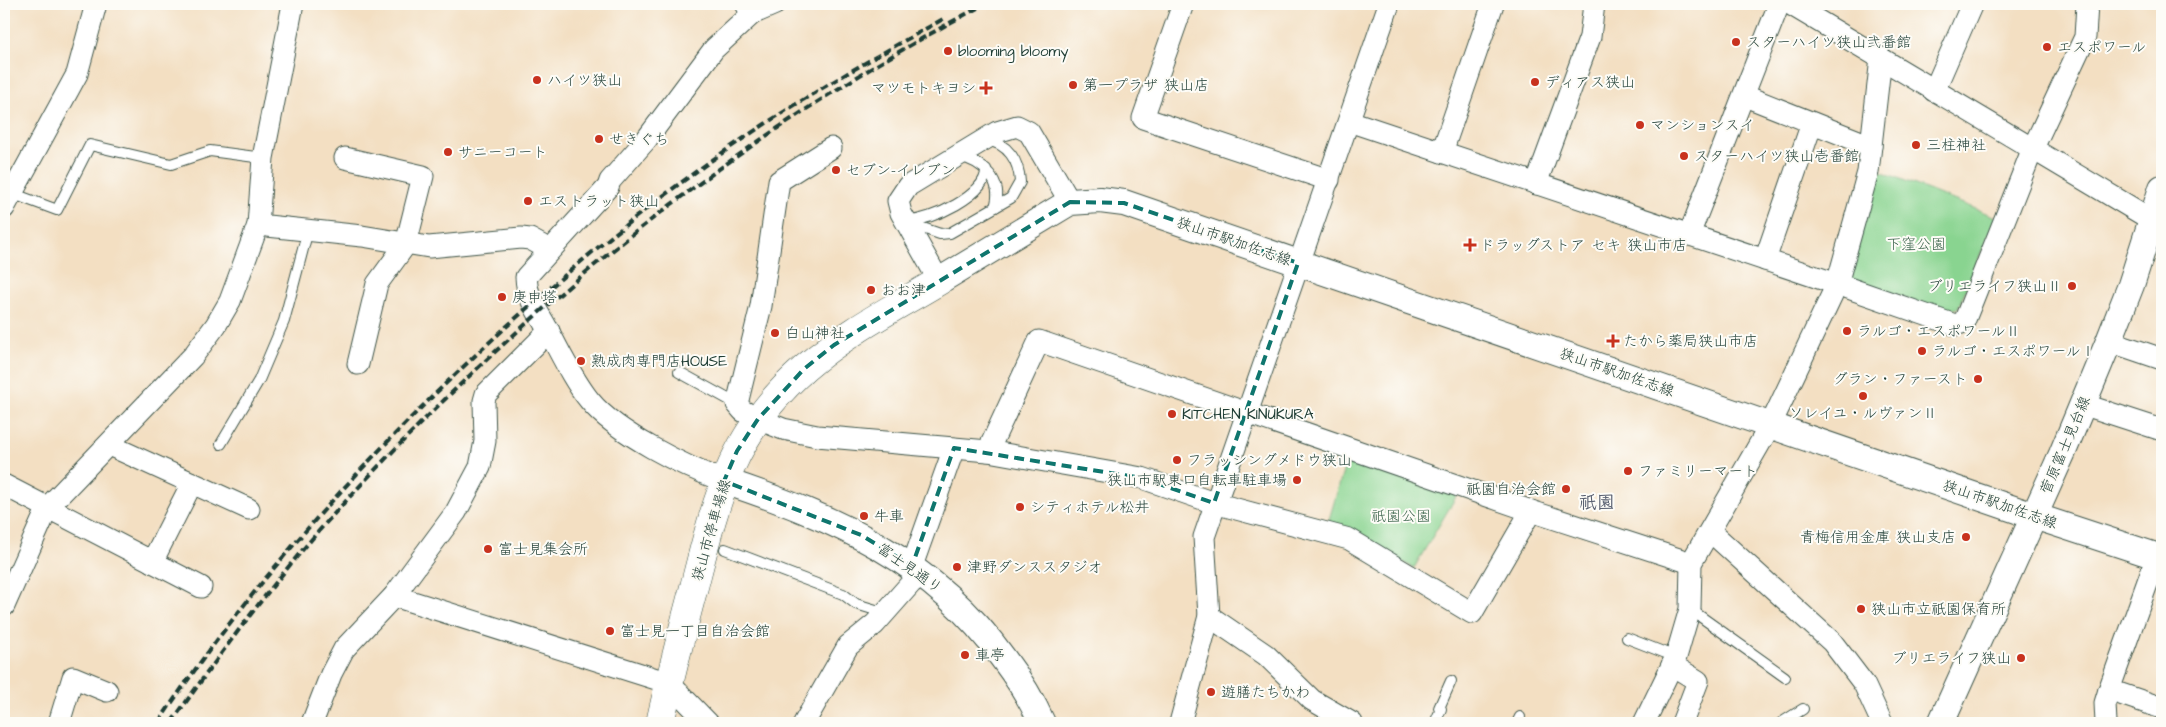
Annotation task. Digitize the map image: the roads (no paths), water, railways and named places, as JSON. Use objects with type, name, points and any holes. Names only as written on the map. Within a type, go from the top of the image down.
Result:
[{"type":"main road","name":"狭山市停車場線","points":[[660,723],[714,510],[737,451],[748,412],[834,345],[939,281]]},
{"type":"street","points":[[6,197],[77,74],[96,4]]},
{"type":"street","points":[[4,606],[48,507],[166,386],[216,325],[230,301],[258,225],[263,158],[293,4]]},
{"type":"street","points":[[724,481],[704,474],[612,422],[591,403],[574,380],[549,331],[527,294],[526,277],[608,187],[610,181],[646,140],[714,49],[749,9],[775,4]]},
{"type":"street","points":[[1183,4],[1142,118],[1329,180]]},
{"type":"street","points":[[1180,723],[1209,616],[1204,537],[1214,503],[1329,180],[1389,4]]},
{"type":"street","points":[[1442,152],[1493,4]]},
{"type":"street","points":[[1536,184],[1590,37],[1594,4]]},
{"type":"street","points":[[1689,235],[1779,4]]},
{"type":"street","points":[[1790,4],[2157,223]]},
{"type":"street","points":[[1934,91],[1972,4]]},
{"type":"street","points":[[1349,121],[1955,325],[1962,324],[2033,148],[2085,37],[2087,4]]},
{"type":"street","points":[[1644,723],[1674,661],[1690,609],[1691,563],[1770,424],[1837,284],[1868,172],[1881,58]]},
{"type":"street","points":[[1744,96],[1871,146]]},
{"type":"street","points":[[1765,260],[1812,123]]},
{"type":"street","points":[[1017,126],[1028,132],[1070,202],[939,281],[905,222],[898,201],[908,186],[958,156],[1007,128],[1017,126]]},
{"type":"street","points":[[831,148],[779,181],[748,412],[783,429],[817,436],[988,451],[1142,478],[1214,503],[1349,539],[1472,613],[1531,510]]},
{"type":"street","points":[[345,158],[423,176],[406,244],[377,284],[358,364]]},
{"type":"street","name":"菅原富士見台線","points":[[1941,723],[2034,516],[2109,341],[2157,223],[2162,188]]},
{"type":"street","name":"狭山市駅加佐志線","points":[[1070,202],[1100,200],[1124,203],[2034,516],[2160,557]]},
{"type":"street","points":[[258,225],[429,247],[530,238],[550,250]]},
{"type":"street","points":[[312,723],[331,674],[344,649],[394,596],[456,512],[480,467],[485,441],[484,401],[486,394],[549,331]]},
{"type":"street","points":[[988,451],[1039,341],[1691,563]]},
{"type":"street","points":[[2109,341],[2162,359]]},
{"type":"street","points":[[2082,404],[2162,430]]},
{"type":"street","points":[[109,445],[249,509]]},
{"type":"street","points":[[804,723],[848,646],[886,613],[917,569],[954,448]]},
{"type":"street","name":"富士見通り","points":[[724,481],[812,514],[861,535],[917,569],[948,595],[990,639],[1016,677],[1042,723]]},
{"type":"street","points":[[152,562],[192,483]]},
{"type":"street","points":[[4,485],[202,587]]},
{"type":"street","points":[[1710,531],[1832,642],[1864,684],[1882,723]]},
{"type":"street","points":[[2106,723],[2105,703],[2109,690],[2160,557]]},
{"type":"street","points":[[394,596],[669,683],[708,723]]},
{"type":"street","points":[[1209,616],[1266,655],[1312,700],[1352,723]]},
{"type":"street","points":[[1674,661],[1698,681],[1682,723]]},
{"type":"street","points":[[59,723],[73,677],[107,691]]},
{"type":"street","points":[[2109,690],[2162,708]]},
{"type":"lane","points":[[905,222],[934,233],[950,233],[1011,198],[1020,182],[1020,173],[1016,161],[1002,144],[985,140]]},
{"type":"lane","points":[[6,197],[57,210],[90,145],[172,164],[210,151],[263,158]]},
{"type":"lane","points":[[958,156],[980,163],[986,169],[998,192],[995,207]]},
{"type":"lane","points":[[905,222],[920,221],[933,216],[974,193],[985,181],[986,169]]},
{"type":"lane","points":[[221,444],[259,380],[284,321],[308,230]]},
{"type":"lane","points":[[679,372],[748,412]]},
{"type":"lane","points":[[725,549],[843,594],[856,604],[886,613]]},
{"type":"lane","points":[[1690,609],[1785,676]]},
{"type":"lane","points":[[1627,638],[1674,661]]},
{"type":"lane","points":[[1435,723],[1441,710],[1439,708],[1451,681]]},
{"type":"lane","points":[[1780,723],[1803,708]]},
{"type":"railway","points":[[171,723],[254,610],[298,555],[344,503],[414,429],[564,291],[643,226],[725,165],[809,107],[896,54],[985,4]]},
{"type":"railway","points":[[158,723],[230,623],[308,528],[392,437],[514,320],[582,260],[653,203],[727,150],[809,96],[945,18]]},
{"type":"place","name":"スターハイツ狭山弐番館","points":[[1736,42]]},
{"type":"place","name":"エスポワール","points":[[2047,47]]},
{"type":"place","name":"blooming bloomy","points":[[948,51]]},
{"type":"place","name":"ハイツ狭山","points":[[537,80]]},
{"type":"place","name":"ディアス狭山","points":[[1535,82]]},
{"type":"place","name":"第一プラザ 狭山店","points":[[1073,85]]},
{"type":"place","name":"マツモトキヨシ","points":[[986,88]]},
{"type":"place","name":"マンションスイ","points":[[1640,125]]},
{"type":"place","name":"せきぐち","points":[[599,139]]},
{"type":"place","name":"三柱神社","points":[[1916,145]]},
{"type":"place","name":"サニーコート","points":[[448,152]]},
{"type":"place","name":"スターハイツ狭山壱番館","points":[[1684,156]]},
{"type":"place","name":"セブン-イレブン","points":[[836,170]]},
{"type":"place","name":"エストラット狭山","points":[[528,201]]},
{"type":"place","name":"ドラッグストア セキ 狭山市店","points":[[1470,245]]},
{"type":"place","name":"ブリエライフ狭山Ⅱ","points":[[2072,286]]},
{"type":"place","name":"おお津","points":[[871,290]]},
{"type":"place","name":"庚申塔","points":[[502,297]]},
{"type":"place","name":"ラルゴ・エスポワールⅡ","points":[[1847,331]]},
{"type":"place","name":"白山神社","points":[[775,333]]},
{"type":"place","name":"たから薬局狭山市店","points":[[1613,341]]},
{"type":"place","name":"ラルゴ・エスポワールⅠ","points":[[1922,351]]},
{"type":"place","name":"熟成肉専門店HOUSE","points":[[581,361]]},
{"type":"place","name":"グラン・ファースト","points":[[1978,379]]},
{"type":"place","name":"ソレイユ・ルヴァンⅡ","points":[[1863,396]]},
{"type":"place","name":"KITCHEN KINUKURA","points":[[1172,414]]},
{"type":"place","name":"フラッシングメドウ狭山","points":[[1177,460]]},
{"type":"place","name":"ファミリーマート","points":[[1628,471]]},
{"type":"place","name":"狭山市駅東口自転車駐車場","points":[[1297,480]]},
{"type":"place","name":"祇園自治会館","points":[[1566,489]]},
{"type":"place","name":"シティホテル松井","points":[[1020,507]]},
{"type":"place","name":"牛車","points":[[864,516]]},
{"type":"place","name":"青梅信用金庫 狭山支店","points":[[1966,537]]},
{"type":"place","name":"富士見集会所","points":[[488,549]]},
{"type":"place","name":"津野ダンススタジオ","points":[[957,567]]},
{"type":"place","name":"狭山市立祇園保育所","points":[[1861,609]]},
{"type":"place","name":"富士見一丁目自治会館","points":[[610,631]]},
{"type":"place","name":"車亭","points":[[965,655]]},
{"type":"place","name":"ブリエライフ狭山","points":[[2021,658]]},
{"type":"place","name":"遊膳たちかわ","points":[[1211,692]]},
{"type":"district","name":"祇園","points":[[1597,502]]},
{"type":"park label","name":"下窪公園","points":[[1916,244]]},
{"type":"park label","name":"祇園公園","points":[[1401,516]]}]
